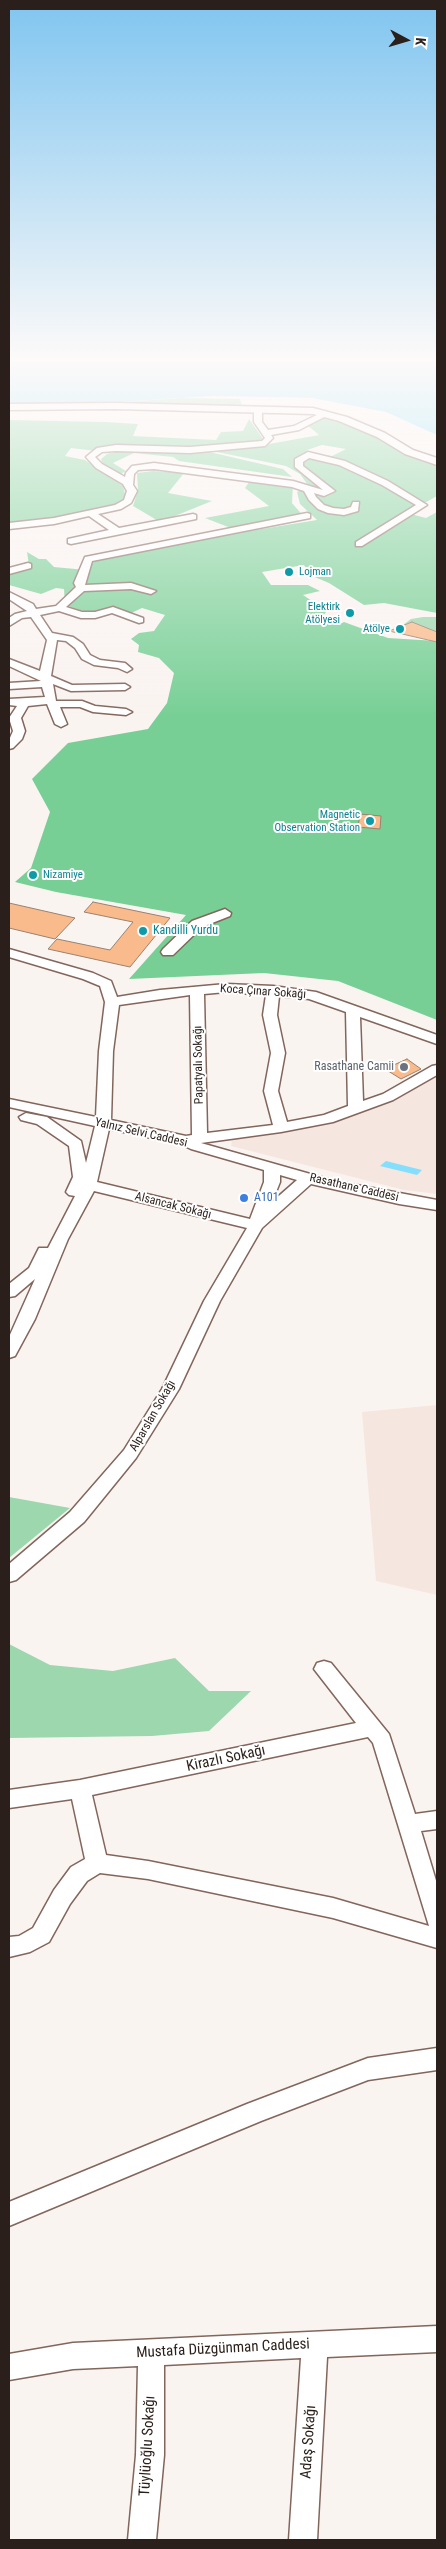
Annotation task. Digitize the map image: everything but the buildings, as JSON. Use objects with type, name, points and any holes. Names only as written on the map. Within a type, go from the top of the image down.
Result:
[{"type":"street","points":[[9,526],[54,521],[118,507],[128,500],[132,491],[129,485],[123,481]]},
{"type":"street","points":[[129,481],[129,485]]},
{"type":"street","points":[[257,481],[293,484],[324,493],[330,491],[317,481]]},
{"type":"street","points":[[358,544],[422,505],[381,481]]},
{"type":"street","points":[[308,489],[321,507],[331,511],[355,509],[356,504]]},
{"type":"street","points":[[90,513],[117,531]]},
{"type":"street","points":[[81,588],[79,582],[88,558],[307,516]]},
{"type":"street","points":[[71,542],[117,531],[193,517]]},
{"type":"street","points":[[9,571],[28,566]]},
{"type":"street","points":[[9,623],[19,616],[59,608],[81,588],[110,585],[131,586],[152,591]]},
{"type":"street","points":[[9,595],[29,606],[52,640],[46,680],[61,724]]},
{"type":"street","points":[[59,608],[81,615],[95,615],[113,610],[139,620]]},
{"type":"street","points":[[9,610],[33,614]]},
{"type":"street","points":[[49,635],[69,639],[79,646],[86,657],[98,663],[121,665],[127,669]]},
{"type":"street","points":[[9,662],[46,680],[71,688],[125,687]]},
{"type":"street","points":[[9,686],[46,680]]},
{"type":"street","points":[[9,702],[82,704],[94,709],[126,712]]},
{"type":"street","points":[[9,746],[20,731],[15,718],[24,703]]},
{"type":"street","points":[[168,952],[197,924],[225,913]]},
{"type":"street","points":[[9,953],[88,976],[106,984],[112,1002],[106,1050],[103,1124],[89,1185],[60,1239],[27,1319],[9,1352]]},
{"type":"street","name":"Koca Çınar Sokağı","points":[[112,1002],[197,990],[226,988],[273,990],[311,995],[437,1040]]},
{"type":"street","name":"Papatyalı Sokağı","points":[[193,1139],[197,990]]},
{"type":"street","points":[[273,990],[270,1015],[278,1053],[271,1091],[281,1128]]},
{"type":"street","points":[[353,1011],[356,1110]]},
{"type":"street","points":[[193,1139],[281,1128],[328,1119],[388,1097],[437,1069]]},
{"type":"street","name":"Yalnız Selvi Caddesi","points":[[9,1102],[103,1124],[193,1139],[196,1146],[272,1168]]},
{"type":"street","points":[[9,1114],[42,1120],[76,1144],[81,1177],[35,1271],[9,1292]]},
{"type":"street","name":"Rasathane Caddesi","points":[[272,1168],[399,1199],[437,1204]]},
{"type":"street","name":"Alparslan Sokağı","points":[[9,1575],[77,1517],[130,1454],[170,1389],[212,1301],[256,1226],[272,1182],[272,1168]]},
{"type":"street","name":"Alparslan Sokağı","points":[[256,1226],[308,1178]]},
{"type":"street","name":"Alsancak Sokağı","points":[[89,1185],[256,1226]]},
{"type":"street","points":[[399,1199],[437,1212]]},
{"type":"street","points":[[324,1669],[382,1740],[437,1919]]},
{"type":"street","name":"Kirazlı Sokağı","points":[[9,1799],[80,1789],[373,1728]]},
{"type":"street","points":[[80,1789],[97,1863]]},
{"type":"street","points":[[407,1824],[437,1820]]},
{"type":"street","points":[[9,1947],[22,1944],[40,1935],[78,1874],[97,1863],[148,1870],[333,1908],[437,1938]]},
{"type":"street","points":[[9,2214],[255,2112],[368,2069],[437,2059]]},
{"type":"street","name":"Mustafa Düzgünman Caddesi","points":[[9,2367],[73,2356],[437,2339]]},
{"type":"street","name":"Adaş Sokağı","points":[[303,2540],[315,2344]]},
{"type":"street","name":"Tüylüoğlu Sokağı","points":[[142,2540],[150,2455],[151,2352]]},
{"type":"shaded area","points":[[437,1073],[437,1194],[404,1190],[231,1146],[233,1133],[281,1127],[400,1096]]},
{"type":"shaded area","points":[[437,1405],[437,1595],[376,1581],[362,1412]]},
{"type":"green space","points":[[9,481],[116,481],[123,486],[127,502],[83,514],[9,524]]},
{"type":"green space","points":[[137,481],[178,481],[168,493],[212,501],[160,522],[133,506],[138,490]]},
{"type":"green space","points":[[305,481],[313,481],[322,489],[310,488]]},
{"type":"green space","points":[[318,481],[437,481],[437,496],[407,513],[426,518],[437,512],[437,613],[384,603],[364,605],[329,583],[310,575],[304,565],[262,572],[271,585],[308,585],[320,591],[303,595],[327,611],[319,620],[340,624],[344,622],[388,638],[437,641],[437,1020],[338,981],[264,973],[129,979],[186,915],[56,892],[15,882],[31,868],[50,812],[32,779],[68,743],[148,729],[167,703],[174,673],[159,658],[138,652],[139,645],[131,639],[139,633],[154,631],[165,615],[142,608],[127,615],[116,610],[95,615],[65,605],[64,589],[56,588],[41,594],[9,585],[9,570],[29,565],[27,552],[39,559],[46,559],[54,567],[86,570],[90,563],[103,558],[206,538],[317,520],[300,504],[297,492],[301,490],[329,495],[331,492]]},
{"type":"green space","points":[[249,482],[293,485],[292,503],[305,518],[236,530],[205,518],[269,506],[245,488]]},
{"type":"green space","points":[[437,617],[437,633],[403,625],[411,619]]},
{"type":"green space","points":[[9,1497],[70,1508],[9,1558]]},
{"type":"green space","points":[[9,1644],[50,1665],[113,1671],[175,1658],[209,1691],[251,1691],[209,1731],[152,1736],[9,1738]]},
{"type":"water","points":[[386,1161],[422,1170],[417,1175],[380,1166]]},
{"type":"place","name":"Lojman","points":[[289,572]]},
{"type":"place","name":"Elektirk Atölyesi","points":[[350,613]]},
{"type":"place","name":"Atölye","points":[[400,629]]},
{"type":"place","name":"Magnetic Observation Station","points":[[370,821]]},
{"type":"place","name":"Nizamiye","points":[[33,875]]},
{"type":"place","name":"Kandilli Yurdu","points":[[143,931]]},
{"type":"place","name":"Rasathane Camii","points":[[404,1067]]},
{"type":"place","name":"A101","points":[[244,1198]]}]
